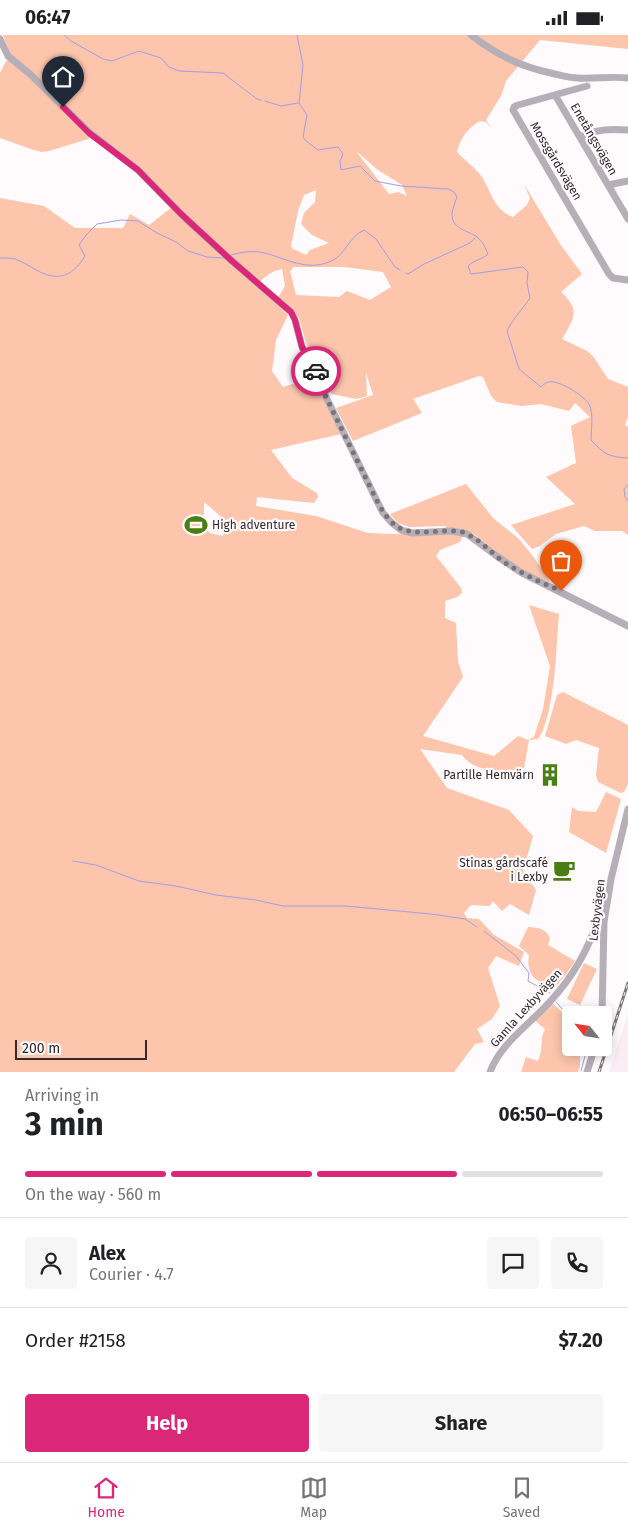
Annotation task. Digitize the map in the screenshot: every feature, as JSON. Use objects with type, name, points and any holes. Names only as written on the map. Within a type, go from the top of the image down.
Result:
[{"type":"street","points":[[471,35],[493,51],[531,69],[575,79],[611,76],[628,77]]},
{"type":"street","points":[[0,39],[8,56],[30,74],[89,133],[138,170],[188,221],[291,312],[302,347],[316,372],[325,395],[383,513],[392,523],[399,529],[408,532],[452,531],[467,534],[522,573],[628,626]]},
{"type":"street","name":"Mossgårdsvägen","points":[[587,86],[516,106],[514,107],[514,113],[609,275],[618,279],[628,280]]},
{"type":"street","name":"Enetångsvägen","points":[[555,95],[628,219]]},
{"type":"street","points":[[580,137],[598,130],[628,130]]},
{"type":"street","points":[[608,185],[628,181]]},
{"type":"street","name":"Lexbyvägen","points":[[602,1006],[603,934],[611,879],[628,809]]},
{"type":"street","name":"Gamla Lexbyvägen","points":[[490,1072],[500,1053],[542,1011],[567,981],[580,963],[593,933],[603,934]]},
{"type":"street","points":[[587,1072],[591,1056]]},
{"type":"shaded area","points":[[3,35],[628,35],[628,49],[540,40],[506,81],[501,96],[486,120],[491,127],[486,122],[480,121],[468,130],[462,138],[457,152],[482,177],[497,205],[506,214],[513,217],[527,205],[530,198],[524,184],[560,244],[582,274],[561,292],[571,304],[574,315],[562,339],[593,356],[608,379],[628,387],[628,417],[625,425],[628,427],[628,535],[622,531],[595,531],[584,526],[556,534],[540,546],[532,549],[511,525],[575,504],[546,477],[576,463],[571,426],[590,417],[575,403],[569,411],[541,404],[521,406],[497,402],[491,396],[483,377],[479,376],[413,399],[422,413],[353,441],[336,408],[373,395],[366,373],[367,396],[356,399],[332,394],[306,343],[299,318],[278,298],[285,286],[282,269],[268,274],[258,285],[288,315],[276,340],[272,371],[283,387],[315,377],[317,388],[341,434],[271,450],[292,478],[317,493],[318,497],[314,503],[257,497],[256,506],[316,516],[368,533],[446,534],[446,526],[409,527],[398,523],[390,514],[466,484],[493,518],[519,539],[550,582],[534,576],[506,560],[474,534],[465,531],[460,542],[440,550],[436,556],[461,588],[462,593],[445,601],[445,618],[456,623],[458,661],[463,677],[423,736],[494,756],[518,736],[528,740],[534,737],[543,709],[550,666],[529,605],[559,614],[551,701],[543,730],[538,739],[529,740],[524,768],[508,771],[490,770],[474,765],[462,755],[420,749],[447,788],[509,810],[533,836],[523,871],[536,890],[529,915],[510,904],[502,911],[493,901],[490,906],[471,905],[464,913],[467,918],[479,919],[494,935],[524,952],[519,966],[496,956],[488,968],[500,1006],[492,1019],[477,1029],[484,1042],[475,1044],[454,1072],[0,1072],[0,198],[44,206],[75,228],[123,228],[130,214],[149,225],[176,204],[138,168],[98,136],[41,152],[0,138],[0,73],[11,56]],"holes":[[[356,151],[378,170],[402,185],[407,196],[398,192],[389,194]],[[316,190],[315,202],[304,213],[301,224],[312,235],[329,243],[310,250],[306,255],[293,249],[291,246],[298,211],[304,195]],[[294,267],[344,267],[383,272],[391,287],[370,300],[347,291],[339,297],[296,295],[290,271]],[[204,502],[227,521],[223,536],[210,533],[200,523],[204,513]]]},
{"type":"shaded area","points":[[563,692],[628,725],[628,784],[624,792],[621,793],[598,782],[596,775],[599,748],[576,740],[566,744],[545,736],[557,695]]},
{"type":"shaded area","points":[[606,792],[621,799],[606,853],[569,832],[572,807],[578,811],[596,812]]},
{"type":"shaded area","points":[[528,927],[544,930],[550,938],[548,945],[575,961],[552,991],[547,984],[533,977],[528,962],[529,955],[519,946]]},
{"type":"shaded area","points":[[584,963],[597,969],[580,1005],[567,999]]},
{"type":"shaded area","points":[[552,1003],[562,1012],[562,1056],[580,1056],[578,1072],[521,1072],[526,1057],[538,1061],[541,1052],[545,1029],[534,1020]]},
{"type":"shaded area","points":[[628,1013],[628,1072],[609,1072]]},
{"type":"waterway","points":[[64,35],[103,59],[112,61],[139,51],[161,58],[169,67],[179,71],[223,73],[257,99],[261,100]]},
{"type":"waterway","points":[[297,35],[303,65],[299,103]]},
{"type":"waterway","points":[[265,101],[281,106],[298,103]]},
{"type":"waterway","points":[[299,103],[307,115],[303,137],[318,150],[338,147],[343,154],[340,161],[341,170],[360,166],[375,181],[401,186],[448,189],[454,192],[457,197],[452,213],[454,223],[479,239],[488,254],[468,266],[471,274],[523,267],[528,272],[527,283],[530,298],[507,331],[519,369],[541,387],[548,382],[558,383],[570,388],[581,396],[591,408],[591,440],[599,449],[607,454],[628,458]]},
{"type":"waterway","points":[[0,258],[15,259],[48,275],[66,275],[85,256],[79,245],[86,235],[97,224],[121,220],[138,221],[176,242],[188,251],[207,257],[223,258]]},
{"type":"waterway","points":[[231,255],[257,252],[304,265],[321,264],[339,256],[358,233],[364,230],[376,239],[395,267],[400,270]]},
{"type":"waterway","points":[[406,273],[408,274],[424,264],[470,243],[475,238]]},
{"type":"waterway","points":[[628,485],[624,489],[625,497],[628,501]]},
{"type":"waterway","points":[[73,861],[96,865],[139,881],[283,906],[346,906],[431,914],[465,919],[477,927]]},
{"type":"waterway","points":[[484,931],[516,956],[529,973],[528,981],[550,993]]},
{"type":"waterway","points":[[556,1002],[562,1009]]},
{"type":"waterway","points":[[581,1071],[585,1056]]},
{"type":"railway","points":[[599,1072],[628,983]]},
{"type":"way so far","points":[[316,371],[320,385],[383,513],[392,523],[401,530],[412,533],[457,531],[467,534],[522,573],[561,591]]},
{"type":"place","name":"High adventure","points":[[196,525]]},
{"type":"place","name":"Partille Hemvärn","points":[[550,775]]},
{"type":"place","name":"Stinas gårdscafé i Lexby","points":[[564,870]]},
{"type":"route","points":[[63,107],[89,133],[138,170],[180,213],[291,312],[302,347],[316,371]]}]
